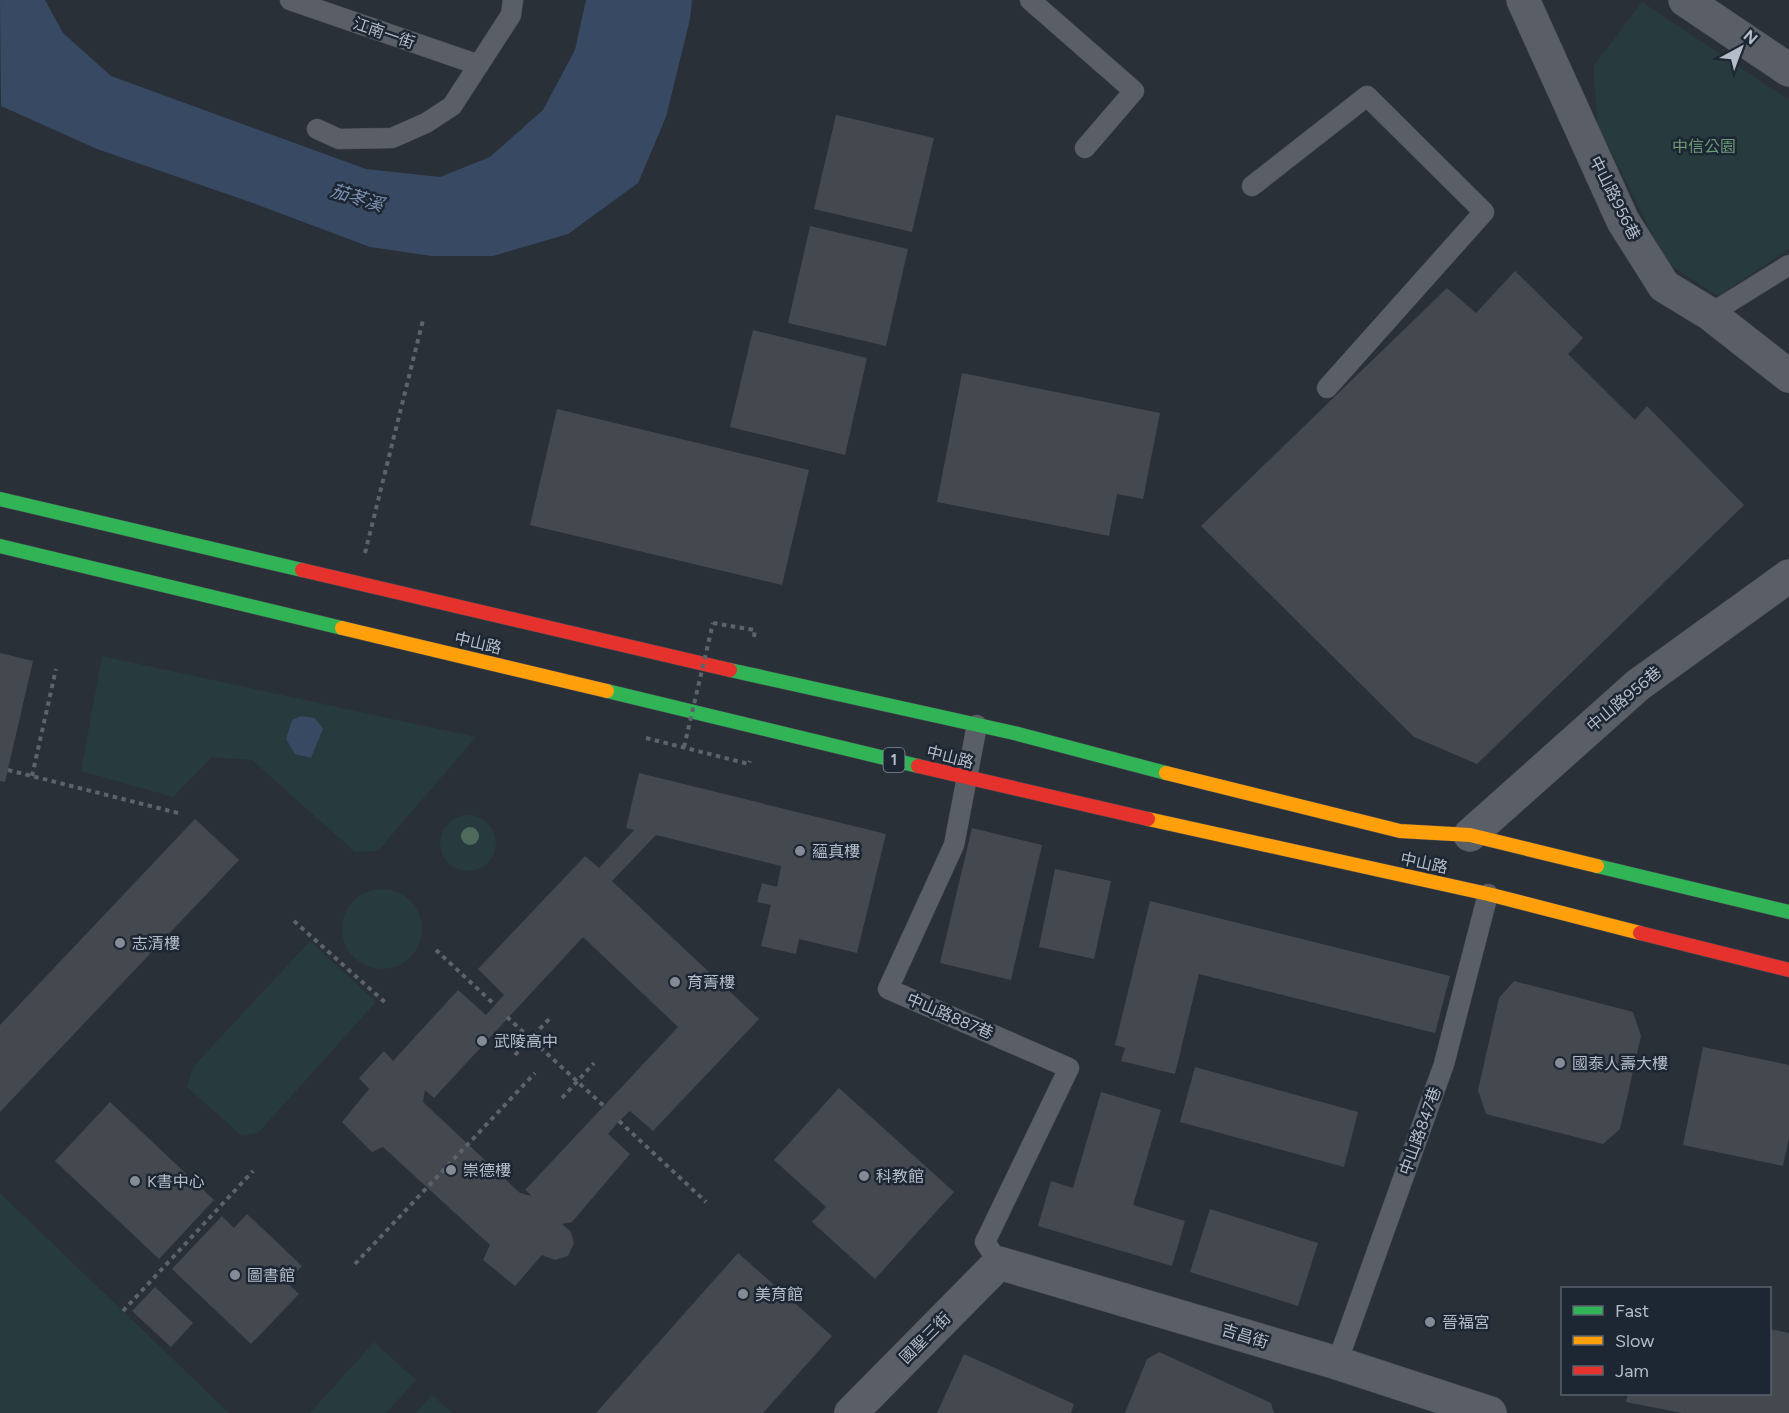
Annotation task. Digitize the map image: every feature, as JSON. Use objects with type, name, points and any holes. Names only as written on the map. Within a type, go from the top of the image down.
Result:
[{"type":"main road","name":"中山路","points":[[0,499],[707,665],[977,725],[1400,831],[1470,835],[1789,912]]},
{"type":"main road","name":"中山路","points":[[0,546],[968,778],[1488,894],[1789,970]]},
{"type":"street","name":"中山路956巷","points":[[1523,0],[1623,221],[1664,286],[1710,314],[1789,376]]},
{"type":"street","points":[[1685,0],[1789,70]]},
{"type":"street","name":"中山路956巷","points":[[1470,835],[1638,685],[1789,576]]},
{"type":"street","name":"吉昌街","points":[[999,1263],[1337,1363],[1490,1413]]},
{"type":"street","name":"國聖三街","points":[[851,1413],[999,1263]]},
{"type":"lane","name":"江南一街","points":[[290,0],[479,65]]},
{"type":"lane","points":[[317,129],[339,139],[392,138],[426,123],[452,106],[511,15],[513,0]]},
{"type":"lane","points":[[1030,0],[1134,91],[1085,148]]},
{"type":"lane","points":[[1252,186],[1367,96],[1484,212],[1327,388]]},
{"type":"lane","points":[[1710,314],[1789,265]]},
{"type":"lane","name":"中山路887巷","points":[[977,725],[954,845],[888,989],[1069,1068],[985,1242],[999,1263]]},
{"type":"lane","name":"中山路847巷","points":[[1337,1363],[1444,1064],[1488,894]]},
{"type":"path","points":[[358,583],[423,320]]},
{"type":"path","points":[[684,747],[713,623],[755,630],[754,638]]},
{"type":"path","points":[[32,776],[56,669]]},
{"type":"path","points":[[641,736],[748,764]]},
{"type":"path","points":[[8,770],[178,813]]},
{"type":"path","points":[[294,921],[387,1004]]},
{"type":"path","points":[[435,950],[495,1005]]},
{"type":"path","points":[[507,1017],[604,1106]]},
{"type":"path","points":[[515,1055],[549,1019]]},
{"type":"path","points":[[562,1098],[594,1063]]},
{"type":"path","points":[[355,1264],[534,1073]]},
{"type":"path","points":[[619,1121],[706,1202]]},
{"type":"path","points":[[123,1311],[253,1171]]},
{"type":"green space","name":"中信公園","points":[[1642,2],[1789,100],[1789,249],[1718,296],[1667,263],[1598,126],[1593,67]]},
{"type":"green space","points":[[102,656],[476,737],[378,851],[355,852],[252,760],[212,757],[173,797],[81,771]]},
{"type":"green space","points":[[468,815],[479,817],[488,823],[494,832],[496,843],[494,854],[488,863],[479,869],[468,871],[457,869],[448,863],[442,854],[440,843],[442,832],[448,823],[457,817]]},
{"type":"green space","points":[[382,889],[397,892],[410,901],[419,914],[422,929],[419,944],[410,957],[397,966],[382,969],[367,966],[354,957],[345,944],[342,929],[345,914],[354,901],[367,892]]},
{"type":"green space","points":[[310,941],[376,1002],[259,1132],[242,1136],[187,1087],[193,1067]]},
{"type":"green space","points":[[0,1193],[229,1413],[0,1413]]},
{"type":"green space","points":[[374,1342],[416,1380],[386,1413],[310,1413]]},
{"type":"green space","points":[[432,1395],[452,1413],[416,1413]]},
{"type":"water","name":"茄苳溪","points":[[0,0],[45,0],[63,33],[111,76],[366,169],[440,177],[490,157],[543,110],[575,50],[586,0],[692,0],[690,19],[666,117],[638,183],[568,234],[493,256],[432,256],[370,247],[250,202],[97,149],[1,106]]},
{"type":"water","points":[[301,716],[315,718],[323,729],[311,758],[295,754],[286,739],[292,720]]},
{"type":"building","points":[[836,115],[934,138],[912,232],[814,209]]},
{"type":"building","points":[[810,226],[908,249],[886,346],[788,323]]},
{"type":"building","points":[[1515,271],[1583,338],[1568,354],[1635,420],[1647,406],[1744,505],[1477,764],[1414,737],[1201,526],[1447,288],[1476,313]]},
{"type":"building","points":[[753,330],[867,358],[845,455],[730,427]]},
{"type":"building","points":[[962,373],[1160,413],[1143,499],[1117,494],[1109,536],[937,502]]},
{"type":"building","points":[[557,409],[809,470],[782,585],[530,525]]},
{"type":"building","points":[[0,653],[33,661],[5,782],[0,781]]},
{"type":"building","points":[[639,773],[886,834],[857,953],[799,939],[796,954],[761,946],[771,905],[757,902],[762,883],[777,887],[781,866],[656,835],[612,881],[759,1019],[653,1131],[630,1111],[619,1121],[608,1134],[630,1154],[572,1222],[562,1224],[571,1232],[574,1243],[568,1256],[555,1260],[542,1255],[515,1286],[483,1260],[490,1245],[383,1147],[372,1152],[342,1122],[369,1089],[359,1078],[384,1051],[393,1061],[458,990],[486,1015],[504,995],[478,969],[585,856],[599,868],[634,830],[626,828]],"holes":[[[583,937],[678,1027],[525,1190],[532,1196],[520,1193],[423,1102],[425,1090],[434,1098]]]},
{"type":"building","name":"志清樓","points":[[195,819],[239,860],[0,1112],[0,1025]]},
{"type":"building","points":[[972,828],[1042,845],[1011,980],[940,963]]},
{"type":"building","points":[[1055,869],[1111,881],[1094,959],[1039,947]]},
{"type":"building","points":[[1150,901],[1450,976],[1435,1033],[1199,974],[1175,1074],[1121,1061],[1125,1048],[1115,1045]]},
{"type":"building","name":"國泰人壽大樓","points":[[1514,981],[1633,1012],[1641,1036],[1620,1129],[1603,1144],[1486,1114],[1478,1090],[1499,998]]},
{"type":"building","points":[[1703,1047],[1789,1065],[1789,1138],[1783,1166],[1683,1145]]},
{"type":"building","points":[[1195,1067],[1358,1112],[1344,1167],[1180,1122]]},
{"type":"building","name":"科教館","points":[[839,1088],[954,1192],[875,1279],[812,1222],[826,1207],[774,1160]]},
{"type":"building","points":[[1101,1092],[1161,1110],[1133,1205],[1185,1221],[1172,1266],[1038,1226],[1051,1181],[1073,1188]]},
{"type":"building","name":"K書中心","points":[[110,1102],[214,1200],[159,1259],[55,1161]]},
{"type":"building","points":[[1210,1209],[1318,1243],[1298,1306],[1190,1272]]},
{"type":"building","name":"圖書館","points":[[247,1214],[302,1266],[286,1282],[299,1294],[251,1344],[172,1269],[222,1216],[234,1228]]},
{"type":"building","name":"美育館","points":[[738,1253],[832,1336],[763,1413],[596,1413]]},
{"type":"building","points":[[155,1287],[193,1323],[171,1347],[132,1311]]},
{"type":"building","points":[[1771,1329],[1789,1333],[1789,1413],[1682,1413],[1626,1402],[1628,1395],[1771,1395]]},
{"type":"building","points":[[1159,1352],[1271,1403],[1274,1413],[1125,1413],[1147,1359]]},
{"type":"building","points":[[964,1354],[1074,1404],[1071,1413],[937,1413]]},
{"type":"traffic: fast","points":[[0,499],[302,570]]},
{"type":"traffic: fast","points":[[0,546],[342,628]]},
{"type":"traffic: fast","points":[[730,670],[1014,733],[1166,773]]},
{"type":"traffic: fast","points":[[607,691],[918,766]]},
{"type":"traffic: fast","points":[[1597,866],[1789,912]]},
{"type":"traffic: slow","points":[[342,628],[607,691]]},
{"type":"traffic: slow","points":[[1166,773],[1400,831],[1470,835],[1597,866]]},
{"type":"traffic: slow","points":[[1148,819],[1488,894],[1640,933]]},
{"type":"traffic: jam","points":[[302,570],[730,670]]},
{"type":"traffic: jam","points":[[918,766],[1148,819]]},
{"type":"traffic: jam","points":[[1640,933],[1789,970]]},
{"type":"place","name":"蘊真樓","points":[[800,851]]},
{"type":"place","name":"志清樓","points":[[120,943]]},
{"type":"place","name":"育菁樓","points":[[675,982]]},
{"type":"place","name":"武陵高中","points":[[482,1041]]},
{"type":"place","name":"國泰人壽大樓","points":[[1560,1063]]},
{"type":"place","name":"崇德樓","points":[[451,1170]]},
{"type":"place","name":"科教館","points":[[864,1176]]},
{"type":"place","name":"K書中心","points":[[135,1181]]},
{"type":"place","name":"圖書館","points":[[235,1275]]},
{"type":"place","name":"美育館","points":[[743,1294]]},
{"type":"place","name":"晉福宮","points":[[1430,1322]]}]
